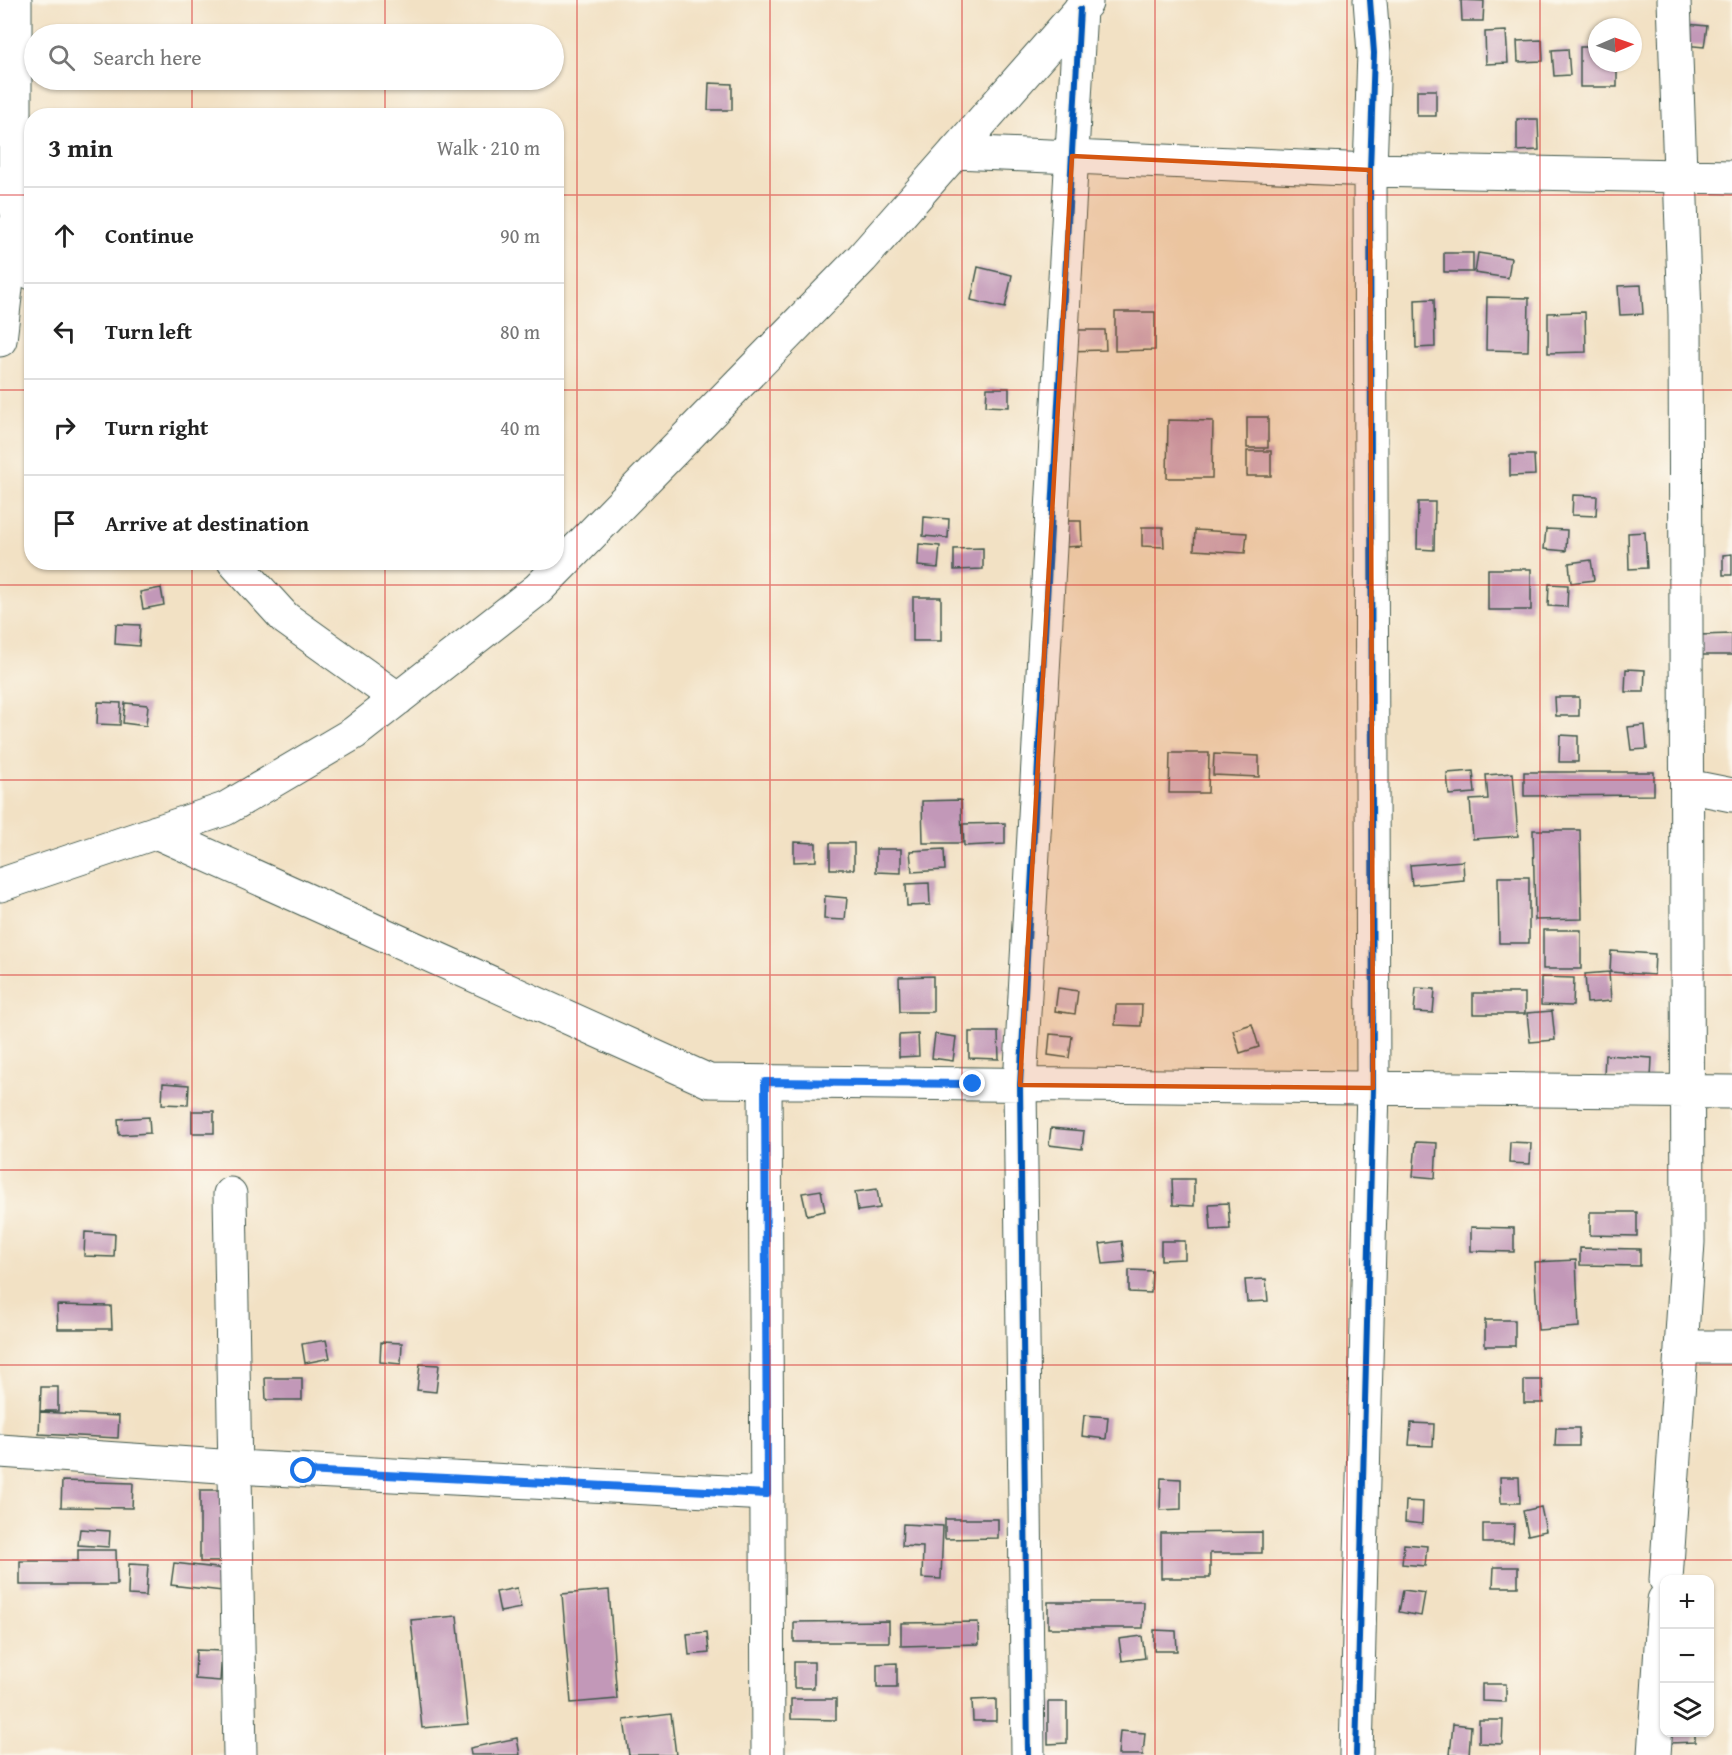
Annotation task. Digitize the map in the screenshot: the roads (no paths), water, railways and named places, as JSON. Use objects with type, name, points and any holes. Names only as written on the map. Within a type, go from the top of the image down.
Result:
[{"type":"street","points":[[0,340],[15,205],[15,0]]},
{"type":"street","points":[[1356,1755],[1373,1088],[1370,170],[1374,53],[1370,0]]},
{"type":"street","points":[[1666,1575],[1688,1242],[1685,315],[1682,177],[1674,0]]},
{"type":"street","points":[[564,562],[862,258],[1084,5]]},
{"type":"street","points":[[1028,1755],[1020,1085],[1072,156],[1084,5]]},
{"type":"street","points":[[955,152],[1370,170],[1732,177]]},
{"type":"street","points":[[15,205],[24,241]]},
{"type":"street","points":[[241,570],[285,618],[398,699]]},
{"type":"street","points":[[1,877],[156,832],[225,809],[354,733],[538,589],[557,570]]},
{"type":"street","points":[[1687,786],[1732,795]]},
{"type":"street","points":[[156,832],[709,1081],[1732,1092]]},
{"type":"street","points":[[765,1082],[768,1755]]},
{"type":"street","points":[[230,1194],[240,1755]]},
{"type":"street","points":[[1681,1347],[1732,1347]]},
{"type":"street","points":[[0,1451],[235,1467],[767,1494]]},
{"type":"street","points":[[1654,1755],[1663,1629]]}]
